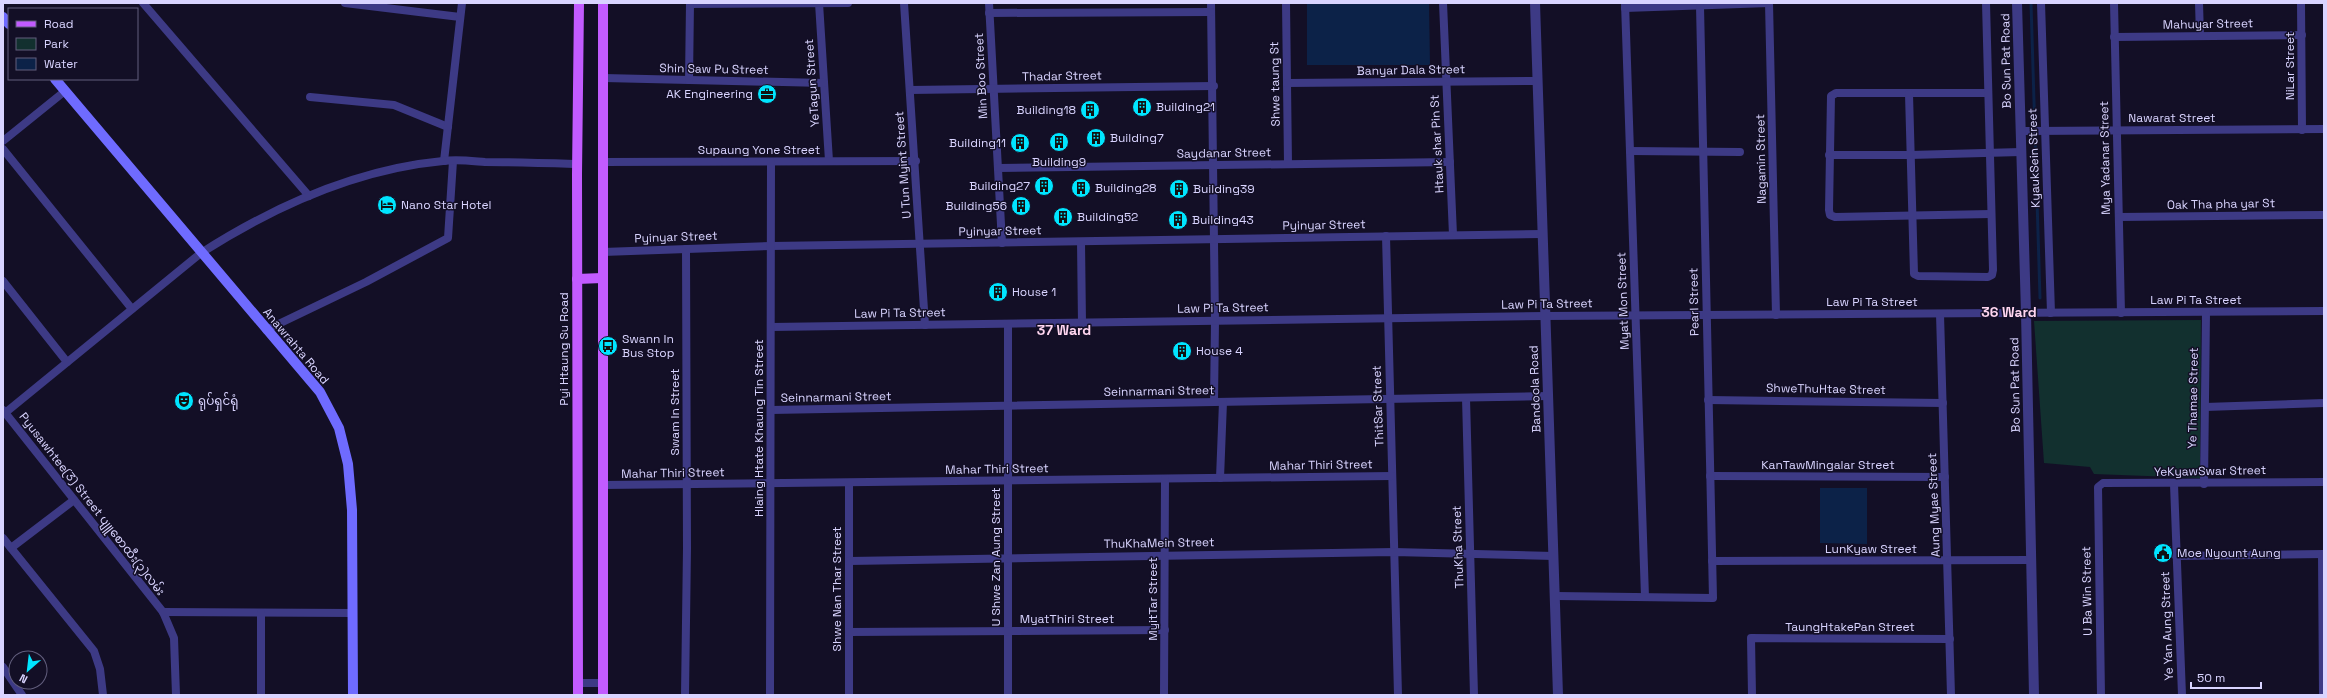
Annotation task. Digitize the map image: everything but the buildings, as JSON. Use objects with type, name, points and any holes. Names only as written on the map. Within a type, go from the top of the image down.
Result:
[{"type":"main road","name":"Pyi Htaung Su Road","points":[[578,695],[577,164],[579,3]]},
{"type":"main road","points":[[603,3],[603,695]]},
{"type":"main road","name":"Anawrahta Road","points":[[56,80],[320,392],[339,428],[348,464],[352,510],[353,695]]},
{"type":"main road","points":[[578,279],[602,278]]},
{"type":"street","points":[[143,3],[309,196]]},
{"type":"street","points":[[345,3],[460,17]]},
{"type":"street","points":[[444,160],[462,3]]},
{"type":"street","name":"YeTagun Street","points":[[819,3],[829,161]]},
{"type":"street","points":[[689,80],[690,4],[848,3]]},
{"type":"street","name":"U Tun Myint Street","points":[[904,3],[916,160],[925,325]]},
{"type":"street","name":"Min Boo Street","points":[[988,3],[1002,243]]},
{"type":"street","points":[[1211,3],[1214,86],[1214,402]]},
{"type":"street","name":"Shwe taung St","points":[[1286,3],[1288,164]]},
{"type":"street","name":"Htauk shar Pin St","points":[[1443,3],[1453,235]]},
{"type":"street","name":"Bandoola Road","points":[[1535,3],[1536,81],[1546,316],[1558,695]]},
{"type":"street","points":[[1625,6],[1700,6],[1769,3]]},
{"type":"street","name":"Nagamin Street","points":[[1769,3],[1776,315]]},
{"type":"street","points":[[1909,94],[1914,274],[1918,276],[1988,277],[1992,275],[1993,270],[1986,3]]},
{"type":"street","name":"Bo Sun Pat Road","points":[[2017,3],[2026,313],[2034,695]]},
{"type":"street","name":"KyaukSein Street","points":[[2041,3],[2050,313]]},
{"type":"street","name":"Mya Yadanar Street","points":[[2114,3],[2121,313]]},
{"type":"street","points":[[2199,3],[2200,36]]},
{"type":"street","name":"NiLar Street","points":[[2301,3],[2302,130]]},
{"type":"street","name":"Myat Mon Street","points":[[1625,6],[1645,597]]},
{"type":"street","name":"Pearl Street","points":[[1645,597],[1713,598],[1700,6]]},
{"type":"street","points":[[989,13],[1211,12]]},
{"type":"street","name":"Mahuyar Street","points":[[2114,37],[2302,35]]},
{"type":"street","name":"Shin Saw Pu Street","points":[[604,78],[824,83]]},
{"type":"street","name":"Banyar Dala Street","points":[[1287,83],[1536,81]]},
{"type":"street","name":"Thadar Street","points":[[910,90],[1214,86]]},
{"type":"street","points":[[3,141],[65,91]]},
{"type":"street","points":[[1988,93],[1836,93],[1832,96],[1829,155],[1830,215],[1836,217],[1991,214]]},
{"type":"street","points":[[310,97],[394,105],[448,127]]},
{"type":"street","name":"Nawarat Street","points":[[2020,131],[2324,129]]},
{"type":"street","points":[[3,150],[132,309]]},
{"type":"street","points":[[1630,151],[1740,152]]},
{"type":"street","points":[[1829,155],[1910,155],[2021,152]]},
{"type":"street","points":[[4,412],[201,253],[223,239],[309,196],[349,180],[391,169],[444,160],[577,164]]},
{"type":"street","name":"Supaung Yone Street","points":[[603,162],[916,160]]},
{"type":"street","points":[[266,330],[366,282],[448,238],[453,161]]},
{"type":"street","name":"Hlaing Htate Khaung Tin Street","points":[[770,695],[772,162]]},
{"type":"street","name":"Saydanar Street","points":[[998,168],[1450,162]]},
{"type":"street","name":"Oak Tha pha yar St","points":[[2119,217],[2324,215]]},
{"type":"street","name":"Pyinyar Street","points":[[602,252],[771,246],[1542,234]]},
{"type":"street","name":"ThitSar Street","points":[[1386,236],[1398,695]]},
{"type":"street","points":[[1081,242],[1082,322]]},
{"type":"street","name":"Swam In Street","points":[[685,695],[687,485],[686,249]]},
{"type":"street","points":[[3,281],[67,362]]},
{"type":"street","name":"Law Pi Ta Street","points":[[771,327],[1635,315],[2324,311]]},
{"type":"street","name":"Ye Thamae Street","points":[[2204,484],[2206,312]]},
{"type":"street","name":"Aung Myae Street","points":[[1940,314],[1951,695]]},
{"type":"street","name":"U Shwe Zan Aung Street","points":[[1008,324],[1008,695]]},
{"type":"street","name":"Seinnarmani Street","points":[[771,410],[1548,396]]},
{"type":"street","name":"ThuKha Street","points":[[1466,398],[1474,695]]},
{"type":"street","name":"ShweThuHtae Street","points":[[1708,400],[1943,402]]},
{"type":"street","points":[[1220,478],[1223,402]]},
{"type":"street","points":[[2205,407],[2324,403]]},
{"type":"street","name":"Pyusawhtee(3) Street ပျူစောထီး(၃)လမ်း","points":[[4,412],[163,612],[174,638],[176,695]]},
{"type":"street","name":"Mahar Thiri Street","points":[[603,485],[1392,476]]},
{"type":"street","name":"KanTawMingalar Street","points":[[1710,476],[1945,478]]},
{"type":"street","name":"MyitTar Street","points":[[1164,695],[1165,479]]},
{"type":"street","name":"YeKyawSwar Street","points":[[2098,487],[2103,484],[2324,482]]},
{"type":"street","name":"Shwe Nan Thar Street","points":[[849,483],[849,695]]},
{"type":"street","name":"Ye Yan Aung Street","points":[[2174,484],[2182,695]]},
{"type":"street","name":"U Ba Win Street","points":[[2098,487],[2100,695]]},
{"type":"street","points":[[11,548],[74,500]]},
{"type":"street","points":[[3,538],[94,651],[100,669],[103,695]]},
{"type":"street","name":"ThuKhaMein Street","points":[[849,561],[1394,552],[1554,556]]},
{"type":"street","points":[[2176,556],[2323,554],[2322,695]]},
{"type":"street","name":"LunKyaw Street","points":[[1712,561],[2031,560]]},
{"type":"street","points":[[1556,596],[1645,597]]},
{"type":"street","points":[[163,612],[352,614]]},
{"type":"street","points":[[261,613],[261,695]]},
{"type":"street","name":"MyatThiri Street","points":[[849,632],[1165,630]]},
{"type":"street","name":"TaungHtakePan Street","points":[[1752,695],[1751,638],[1950,639]]},
{"type":"street","points":[[3,668],[22,695]]},
{"type":"street","points":[[578,683],[603,683]]},
{"type":"green space","points":[[2201,320],[2200,478],[2094,474],[2090,467],[2044,463],[2034,321]]},
{"type":"water","points":[[1307,3],[1429,3],[1430,65],[1307,65]]},
{"type":"water","points":[[1820,488],[1867,488],[1867,544],[1820,543]]},
{"type":"waterway","points":[[2031,3],[2040,298]]},
{"type":"place","name":"AK Engineering","points":[[767,94]]},
{"type":"place","name":"Building21","points":[[1142,107]]},
{"type":"place","name":"Building18","points":[[1090,110]]},
{"type":"place","name":"Building7","points":[[1096,138]]},
{"type":"place","name":"Building9","points":[[1059,142]]},
{"type":"place","name":"Building11","points":[[1020,143]]},
{"type":"place","name":"Building27","points":[[1044,186]]},
{"type":"place","name":"Building28","points":[[1081,188]]},
{"type":"place","name":"Building39","points":[[1179,189]]},
{"type":"place","name":"Nano Star Hotel","points":[[387,205]]},
{"type":"place","name":"Building56","points":[[1021,206]]},
{"type":"place","name":"Building52","points":[[1063,217]]},
{"type":"place","name":"Building43","points":[[1178,220]]},
{"type":"place","name":"House 1","points":[[998,292]]},
{"type":"place","name":"Swann In Bus Stop","points":[[608,346]]},
{"type":"place","name":"House 4","points":[[1182,351]]},
{"type":"place","name":"ရုပ်ရှင်ရုံ","points":[[184,401]]},
{"type":"place","name":"Moe Nyount Aung","points":[[2163,553]]},
{"type":"district","name":"36 Ward","points":[[2009,312]]},
{"type":"district","name":"37 Ward","points":[[1064,330]]}]
